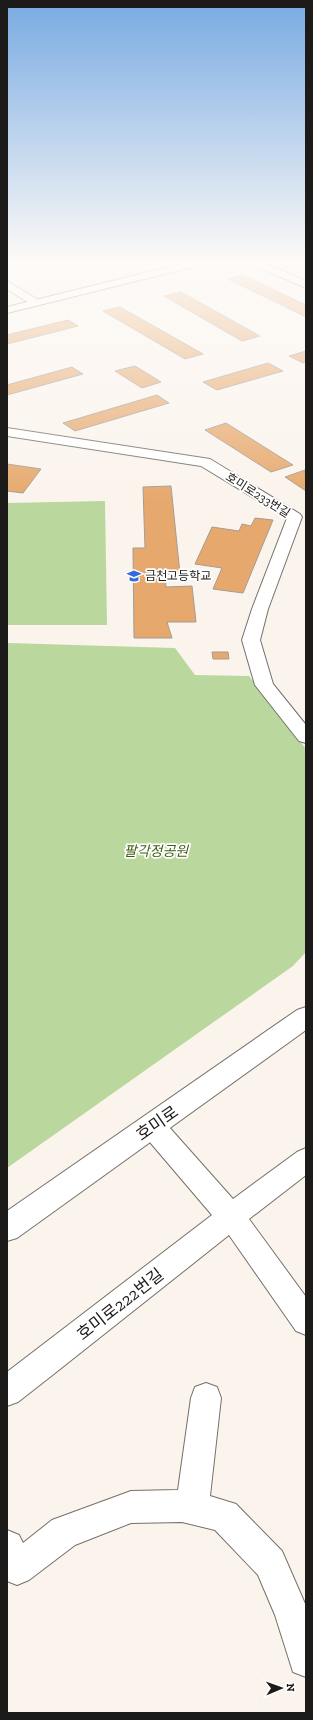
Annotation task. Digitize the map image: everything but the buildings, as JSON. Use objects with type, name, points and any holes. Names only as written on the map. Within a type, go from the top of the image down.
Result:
[{"type":"street","name":"호미로233번길","points":[[7,432],[206,462],[295,518],[260,609],[251,640],[264,685],[306,737]]},
{"type":"street","name":"호미로","points":[[7,1228],[306,1017]]},
{"type":"street","points":[[152,1126],[231,1216],[306,1321]]},
{"type":"street","name":"호미로222번길","points":[[7,1391],[90,1329],[231,1216],[306,1160]]},
{"type":"street","points":[[192,1509],[206,1398]]},
{"type":"street","points":[[10,1565],[64,1532],[131,1506],[182,1506],[224,1516],[270,1563],[292,1614],[306,1659]]},
{"type":"green space","points":[[105,501],[107,625],[7,625],[7,503]]},
{"type":"green space","name":"팔각정공원","points":[[7,643],[175,648],[195,675],[249,676],[306,749],[306,952],[293,966],[7,1168]]},
{"type":"place","name":"금천고등학교","points":[[134,576]]}]
